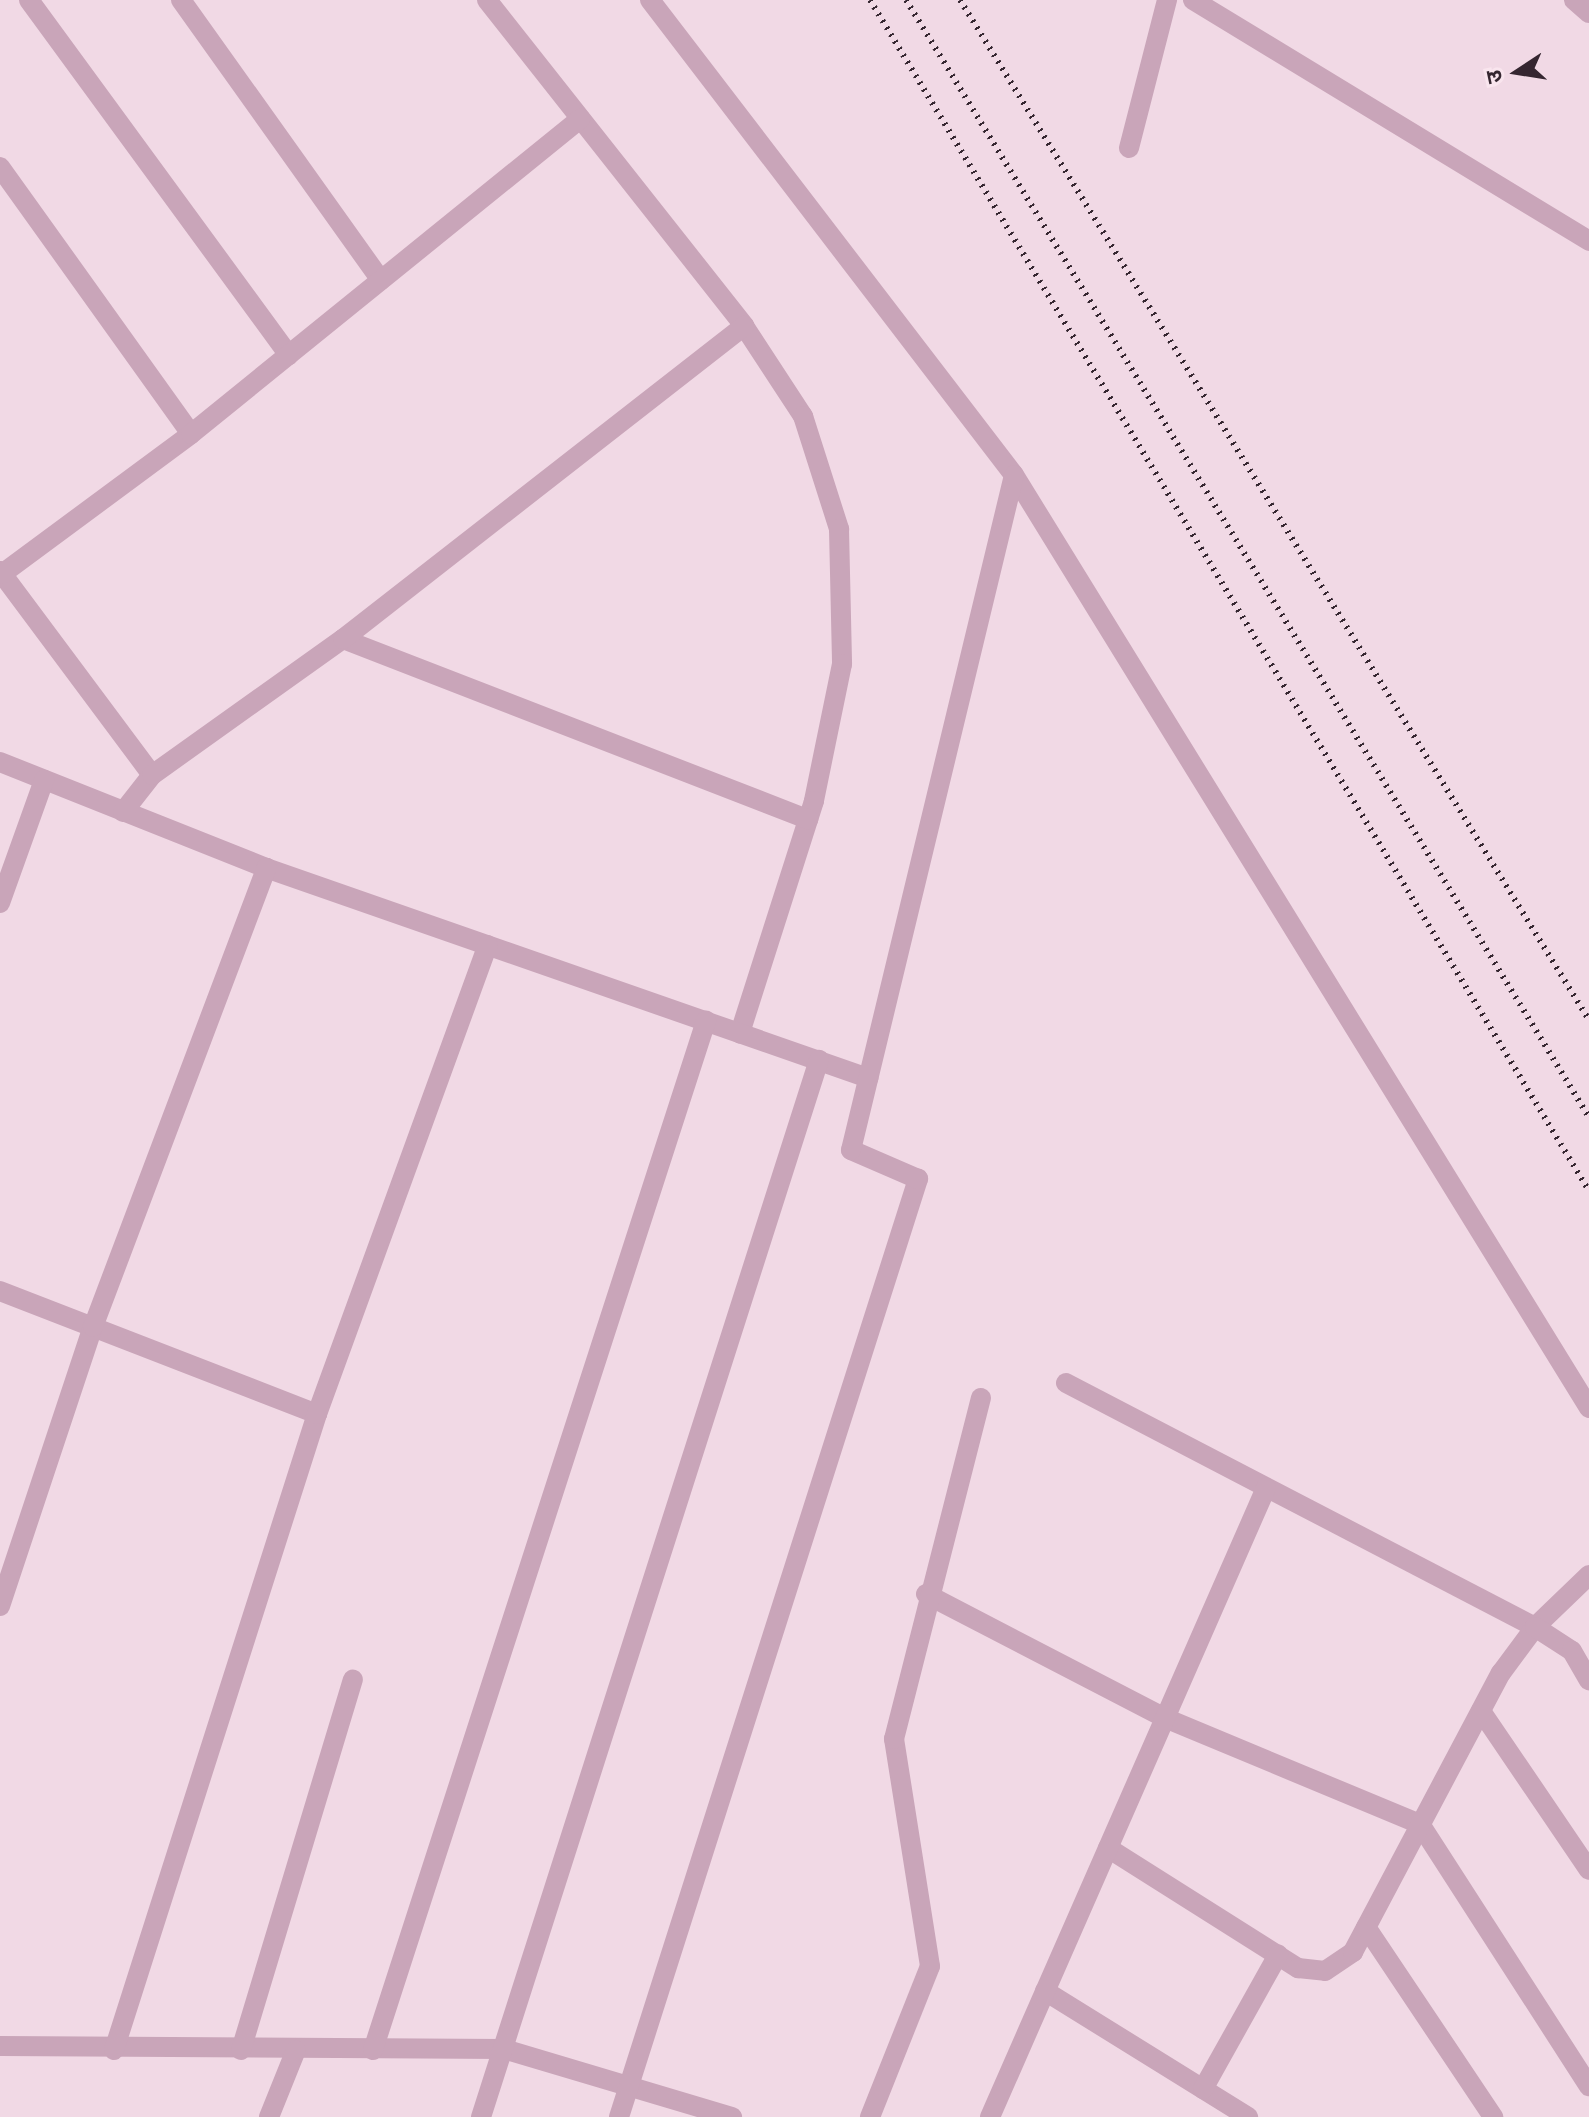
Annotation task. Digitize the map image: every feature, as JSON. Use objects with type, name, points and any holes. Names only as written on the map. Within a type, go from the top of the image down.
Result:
[{"type":"street","points":[[29,0],[289,355]]},
{"type":"street","points":[[181,0],[381,280]]},
{"type":"street","points":[[487,0],[744,326],[803,416],[839,529],[842,664],[808,819],[740,1033]]},
{"type":"street","points":[[650,0],[1014,475],[1589,1408]]},
{"type":"street","points":[[1129,148],[1167,0]]},
{"type":"street","points":[[1193,0],[1589,241]]},
{"type":"street","points":[[1574,0],[1589,13]]},
{"type":"street","points":[[152,775],[1,573],[191,434],[580,119]]},
{"type":"street","points":[[0,167],[191,434]]},
{"type":"street","points":[[123,812],[152,775],[343,639],[744,326]]},
{"type":"street","points":[[619,2117],[627,2082],[918,1179],[851,1150],[1014,475]]},
{"type":"street","points":[[343,639],[808,819]]},
{"type":"street","points":[[0,762],[266,868],[868,1078]]},
{"type":"street","points":[[0,903],[44,780]]},
{"type":"street","points":[[0,1606],[93,1327],[266,868]]},
{"type":"street","points":[[114,2050],[317,1414],[488,945]]},
{"type":"street","points":[[373,2050],[706,1021]]},
{"type":"street","points":[[481,2117],[819,1060]]},
{"type":"street","points":[[0,1291],[317,1414]]},
{"type":"street","points":[[1066,1383],[1535,1627],[1572,1651],[1589,1681]]},
{"type":"street","points":[[870,2117],[930,1966],[894,1739],[926,1594],[981,1398]]},
{"type":"street","points":[[990,2117],[1266,1488]]},
{"type":"street","points":[[1108,1848],[1298,1968],[1325,1971],[1353,1952],[1481,1711],[1535,1627],[1589,1575]]},
{"type":"street","points":[[926,1594],[1165,1718],[1420,1824],[1589,2086]]},
{"type":"street","points":[[241,2050],[353,1680]]},
{"type":"street","points":[[1481,1711],[1589,1870]]},
{"type":"street","points":[[1366,1927],[1493,2117]]},
{"type":"street","points":[[1203,2089],[1278,1955]]},
{"type":"street","points":[[1045,1991],[1248,2117]]},
{"type":"street","points":[[0,2046],[114,2050],[504,2049],[627,2082],[732,2117]]},
{"type":"street","points":[[269,2117],[296,2050]]},
{"type":"railway","points":[[870,0],[1589,1191]]},
{"type":"railway","points":[[906,0],[1589,1117]]},
{"type":"railway","points":[[960,0],[1589,1020]]}]
